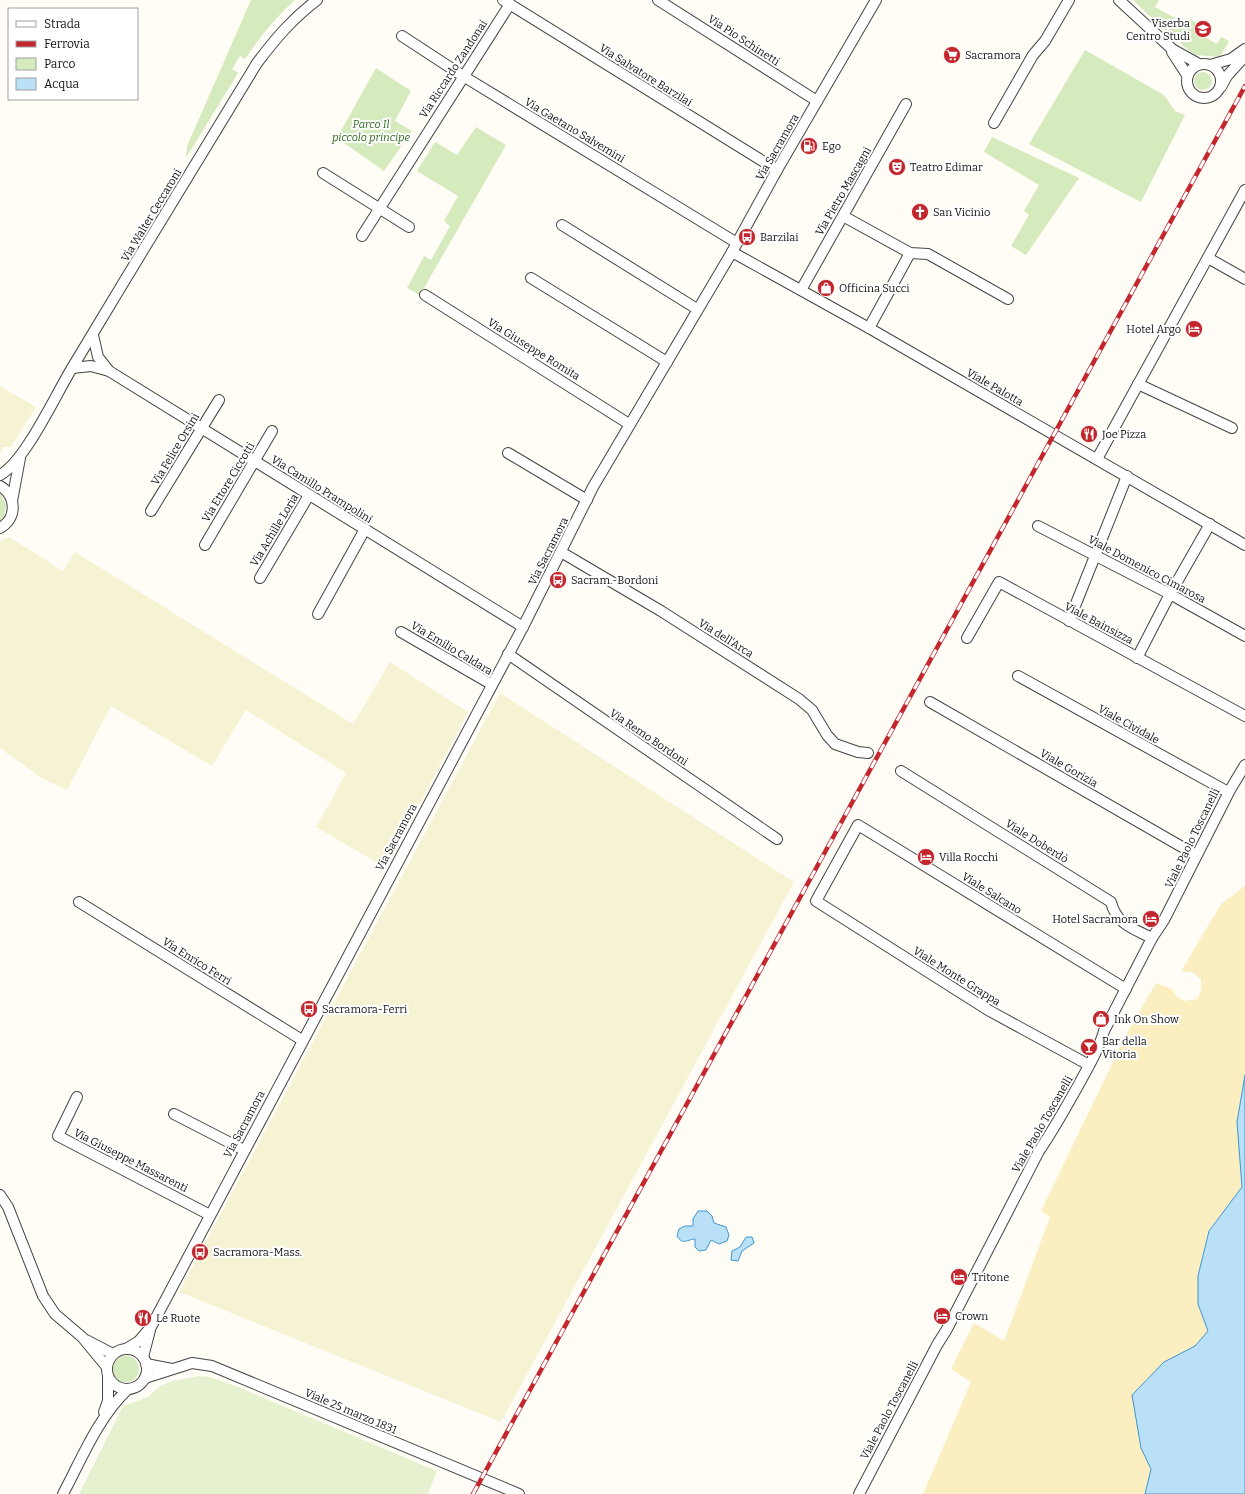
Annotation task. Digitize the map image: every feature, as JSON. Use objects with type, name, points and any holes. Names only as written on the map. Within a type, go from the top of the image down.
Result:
[{"type":"street","name":"Via Walter Ceccaroni","points":[[0,475],[21,456],[72,368],[257,63],[276,38],[294,18],[317,0]]},
{"type":"street","name":"Via Pio Schinetti","points":[[658,0],[817,101]]},
{"type":"street","name":"Via Sacramora","points":[[126,1349],[139,1341],[150,1327],[523,626],[587,500],[629,424],[735,247],[777,170],[876,0]]},
{"type":"street","points":[[994,123],[1030,60],[1045,41],[1069,0]]},
{"type":"street","points":[[1119,0],[1174,54],[1187,75]]},
{"type":"street","name":"Via Salvatore Barzilai","points":[[506,2],[777,170]]},
{"type":"street","name":"Via Riccardo Zandonai","points":[[362,236],[463,76],[506,2]]},
{"type":"street","name":"Via Gaetano Salvemini","points":[[402,36],[735,247]]},
{"type":"street","points":[[1164,43],[1199,64],[1210,65],[1231,60],[1245,49]]},
{"type":"street","points":[[1199,64],[1190,70],[1187,75],[1187,86],[1189,92],[1198,98],[1212,97],[1220,89],[1227,76],[1245,56]]},
{"type":"street","points":[[1210,65],[1219,72],[1221,78],[1220,89]]},
{"type":"street","name":"Via Pietro Mascagni","points":[[801,290],[906,104]]},
{"type":"street","points":[[323,173],[409,227]]},
{"type":"street","points":[[1097,459],[1245,190]]},
{"type":"street","points":[[843,216],[910,253],[928,254],[1008,299]]},
{"type":"street","points":[[562,225],[698,307]]},
{"type":"street","points":[[606,245],[698,307]]},
{"type":"street","name":"Viale Palotta","points":[[735,247],[801,290],[1245,544]]},
{"type":"street","points":[[869,328],[910,253]]},
{"type":"street","points":[[1208,258],[1245,279]]},
{"type":"street","points":[[531,278],[667,362]]},
{"type":"street","name":"Via Giuseppe Romita","points":[[425,295],[629,424]]},
{"type":"street","name":"Via Camillo Prampolini","points":[[93,335],[98,357],[109,371]]},
{"type":"street","name":"Via Camillo Prampolini","points":[[72,368],[92,366],[109,371],[523,626]]},
{"type":"street","points":[[1138,384],[1232,428]]},
{"type":"street","name":"Via Felice Orsini","points":[[151,511],[219,400]]},
{"type":"street","name":"Via Ettore Ciccotti","points":[[205,545],[272,432]]},
{"type":"street","points":[[508,453],[587,500]]},
{"type":"street","name":"Via Walter Ceccaroni","points":[[0,528],[8,522],[11,516],[12,501],[21,456]]},
{"type":"street","points":[[1069,621],[1097,556],[1127,476]]},
{"type":"street","points":[[0,486],[9,494],[12,501]]},
{"type":"street","name":"Via Achille Loria","points":[[260,578],[309,495]]},
{"type":"street","points":[[1137,658],[1170,594],[1210,524]]},
{"type":"street","name":"Viale Domenico Cimarosa","points":[[1038,526],[1170,594],[1245,636]]},
{"type":"street","points":[[318,614],[365,529]]},
{"type":"street","name":"Via dell'Arca","points":[[561,552],[661,611],[799,699],[812,710],[827,735],[835,744],[858,752],[868,752]]},
{"type":"street","name":"Viale Bainsizza","points":[[967,638],[999,582],[1245,716]]},
{"type":"street","name":"Via Emilio Caldara","points":[[401,632],[491,684]]},
{"type":"street","name":"Via Remo Bordoni","points":[[508,654],[777,839]]},
{"type":"street","name":"Viale Cividale","points":[[1018,676],[1228,792]]},
{"type":"street","name":"Viale Gorizia","points":[[930,702],[1196,855]]},
{"type":"street","name":"Viale Paolo Toscanelli","points":[[859,1494],[937,1345],[947,1329],[1039,1151],[1053,1131],[1089,1065],[1101,1041],[1104,1031],[1152,938],[1164,920],[1228,792],[1245,765]]},
{"type":"street","name":"Viale Doberdò","points":[[901,771],[1111,902],[1113,910],[1123,924],[1152,938]]},
{"type":"street","name":"Viale Salcano","points":[[816,901],[858,825],[1126,989]]},
{"type":"street","name":"Viale Monte Grappa","points":[[816,901],[1012,1024],[1089,1065]]},
{"type":"street","name":"Via Enrico Ferri","points":[[79,902],[302,1040]]},
{"type":"street","name":"Via Giuseppe Massarenti","points":[[77,1097],[58,1136],[210,1215]]},
{"type":"street","points":[[174,1114],[244,1150]]},
{"type":"street","points":[[0,1196],[8,1207],[43,1296],[55,1314],[82,1337],[106,1366],[108,1378],[108,1401],[99,1426]]},
{"type":"street","name":"Via Sacramora","points":[[145,1360],[150,1327]]},
{"type":"street","points":[[82,1337],[113,1354]]},
{"type":"street","points":[[106,1366],[113,1354],[126,1349],[132,1350],[145,1360],[145,1378],[136,1388],[127,1390],[118,1388],[108,1378]]},
{"type":"street","name":"Viale 25 marzo 1831","points":[[145,1360],[172,1369]]},
{"type":"street","name":"Viale 25 marzo 1831","points":[[145,1378],[192,1363],[212,1366],[519,1494]]},
{"type":"street","points":[[63,1494],[99,1426],[114,1403],[127,1390]]},
{"type":"shaded area","points":[[0,386],[36,407],[11,447],[3,447],[0,454]]},
{"type":"shaded area","points":[[9,537],[63,571],[75,552],[353,724],[390,662],[468,712],[386,868],[316,827],[346,773],[246,710],[212,766],[111,706],[67,790],[43,779],[0,748],[0,541]]},
{"type":"shaded area","points":[[500,693],[794,882],[501,1422],[179,1292]]},
{"type":"green space","points":[[251,0],[295,0],[268,28],[245,59],[240,56],[232,69],[238,73],[186,158],[187,146]]},
{"type":"green space","points":[[1133,0],[1159,0],[1155,7],[1184,23],[1188,18],[1207,29],[1203,36],[1217,44],[1221,37],[1229,41],[1220,57],[1195,55],[1180,43],[1182,40],[1168,28],[1165,31]]},
{"type":"green space","points":[[1085,50],[1164,95],[1175,111],[1185,115],[1141,202],[1029,144]]},
{"type":"green space","name":"Parco Il piccolo principe","points":[[376,68],[411,91],[395,121],[412,131],[384,171],[337,138]]},
{"type":"green space","points":[[1203,72],[1209,75],[1212,81],[1209,87],[1203,90],[1197,87],[1194,81],[1197,75]]},
{"type":"green space","points":[[476,127],[506,145],[420,295],[407,288],[424,256],[431,260],[450,226],[444,221],[458,196],[417,171],[435,142],[457,155]]},
{"type":"green space","points":[[992,137],[1079,178],[1026,255],[1011,246],[1029,215],[1024,211],[1039,185],[984,152]]},
{"type":"green space","points":[[0,493],[6,505],[4,516],[0,521]]},
{"type":"green space","points":[[126,1356],[136,1359],[139,1369],[136,1379],[126,1382],[116,1379],[113,1369],[116,1359]]},
{"type":"green space","points":[[199,1376],[210,1377],[238,1387],[437,1471],[428,1494],[79,1494],[123,1406],[148,1397],[160,1386],[172,1381]]},
{"type":"sand","points":[[1245,886],[1245,1075],[1237,1122],[1242,1187],[1208,1231],[1198,1276],[1198,1304],[1208,1331],[1195,1346],[1164,1362],[1141,1448],[1151,1469],[1145,1494],[923,1494],[971,1382],[951,1369],[974,1323],[1004,1341],[1050,1217],[1041,1211],[1129,1029],[1156,983],[1172,989],[1177,997],[1185,1001],[1197,999],[1201,991],[1201,979],[1192,972],[1181,971],[1221,904]]},
{"type":"water","points":[[1245,1075],[1245,1494],[1145,1494],[1151,1469],[1141,1448],[1132,1395],[1164,1362],[1195,1346],[1208,1331],[1198,1304],[1198,1276],[1209,1231],[1242,1187],[1237,1122]]},
{"type":"water","points":[[698,1211],[707,1211],[712,1216],[714,1223],[726,1227],[729,1235],[727,1241],[719,1244],[711,1240],[706,1250],[699,1251],[695,1247],[695,1239],[681,1241],[679,1239],[677,1236],[679,1229],[685,1226],[693,1226],[693,1219]]},
{"type":"water","points":[[746,1237],[752,1237],[754,1243],[742,1251],[738,1261],[731,1260],[732,1251],[740,1247]]},
{"type":"railway","points":[[473,1494],[1245,86]]},
{"type":"place","name":"Viserba Centro Studi","points":[[1203,29]]},
{"type":"place","name":"Sacramora","points":[[952,55]]},
{"type":"place","name":"Ego","points":[[809,146]]},
{"type":"place","name":"Teatro Edimar","points":[[897,167]]},
{"type":"place","name":"San Vicinio","points":[[920,212]]},
{"type":"place","name":"Barzilai","points":[[747,237]]},
{"type":"place","name":"Officina Succi","points":[[826,288]]},
{"type":"place","name":"Hotel Argo","points":[[1194,329]]},
{"type":"place","name":"Joe Pizza","points":[[1089,434]]},
{"type":"place","name":"Sacram.-Bordoni","points":[[558,580]]},
{"type":"place","name":"Villa Rocchi","points":[[926,857]]},
{"type":"place","name":"Hotel Sacramora","points":[[1151,919]]},
{"type":"place","name":"Sacramora-Ferri","points":[[309,1009]]},
{"type":"place","name":"Ink On Show","points":[[1101,1019]]},
{"type":"place","name":"Bar della Vitoria","points":[[1089,1047]]},
{"type":"place","name":"Sacramora-Mass.","points":[[200,1252]]},
{"type":"place","name":"Tritone","points":[[959,1277]]},
{"type":"place","name":"Crown","points":[[942,1316]]},
{"type":"place","name":"Le Ruote","points":[[143,1318]]}]
